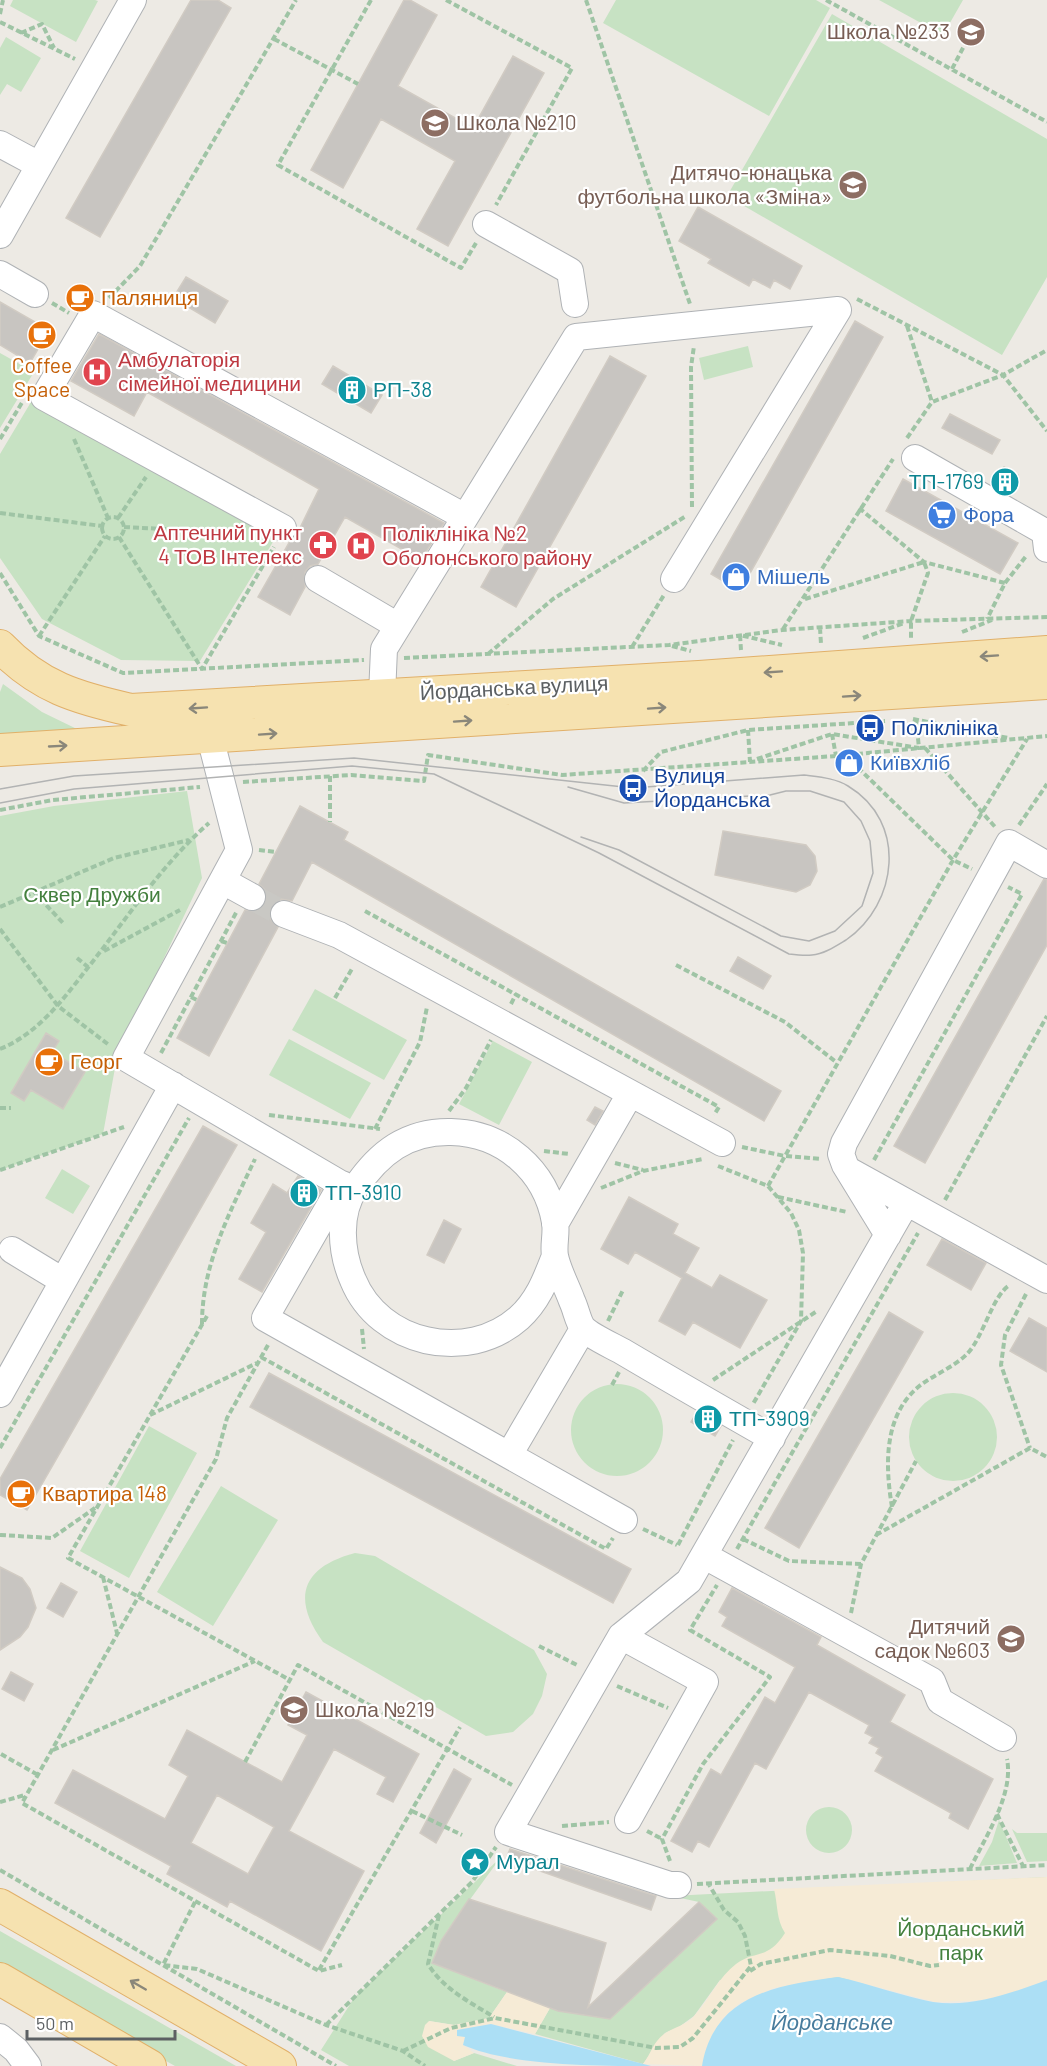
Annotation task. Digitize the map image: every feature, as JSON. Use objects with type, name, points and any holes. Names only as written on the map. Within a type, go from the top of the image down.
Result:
[{"type":"main road","name":"Йорданська вулиця","points":[[0,646],[16,663],[44,683],[84,700],[131,710],[699,677],[1047,652]]},
{"type":"main road","name":"Йорданська вулиця","points":[[0,750],[1047,683]]},
{"type":"main road","points":[[0,1905],[280,2066]]},
{"type":"main road","points":[[0,1979],[150,2066]]},
{"type":"lane","points":[[0,235],[133,0]]},
{"type":"lane","points":[[0,144],[39,165]]},
{"type":"lane","points":[[486,224],[570,271],[575,304]]},
{"type":"lane","points":[[0,274],[35,294]]},
{"type":"lane","points":[[382,695],[384,649],[576,337],[838,310],[674,579]]},
{"type":"lane","points":[[279,536],[44,397],[81,314],[465,517]]},
{"type":"lane","points":[[906,450],[1045,532],[1047,549]]},
{"type":"lane","points":[[318,579],[398,626]]},
{"type":"lane","points":[[210,738],[239,850],[126,1058],[348,1188]]},
{"type":"lane","points":[[882,1227],[848,1170],[841,1154],[844,1143],[1009,843],[1047,865]]},
{"type":"lane","points":[[221,885],[252,897]]},
{"type":"lane","points":[[285,914],[339,935],[722,1143]]},
{"type":"lane","points":[[0,1394],[173,1085]]},
{"type":"lane","points":[[555,1224],[630,1094]]},
{"type":"lane","points":[[348,1188],[343,1226],[345,1262],[359,1296],[384,1322],[416,1339],[461,1343],[488,1337],[519,1318],[542,1290],[555,1256],[555,1224],[547,1193],[529,1166],[502,1144],[470,1132],[435,1131],[401,1142],[373,1162],[348,1188],[265,1318],[624,1520]]},
{"type":"lane","points":[[848,1170],[917,1209],[1037,1287]]},
{"type":"lane","points":[[678,1885],[670,1885],[508,1832],[628,1640],[652,1611],[716,1562],[772,1438],[882,1227],[917,1209]]},
{"type":"lane","points":[[12,1250],[63,1281]]},
{"type":"lane","points":[[555,1256],[583,1329],[772,1438]]},
{"type":"lane","points":[[509,1455],[583,1329]]},
{"type":"lane","points":[[716,1562],[932,1682],[940,1701],[1003,1738]]},
{"type":"lane","points":[[628,1640],[705,1682],[628,1820]]},
{"type":"lane","points":[[0,2037],[16,2050],[28,2066]]},
{"type":"path","points":[[0,14],[3,0]]},
{"type":"path","points":[[81,314],[140,266],[296,0]]},
{"type":"path","points":[[370,0],[278,165],[462,268],[572,68],[446,0]]},
{"type":"path","points":[[586,0],[697,324],[691,367],[692,549]]},
{"type":"path","points":[[826,0],[1047,122]]},
{"type":"path","points":[[0,22],[94,68]]},
{"type":"path","points":[[21,33],[42,24],[54,49]]},
{"type":"path","points":[[274,39],[358,84]]},
{"type":"path","points":[[952,69],[964,46]]},
{"type":"path","points":[[854,297],[1003,375],[1047,432]]},
{"type":"path","points":[[907,326],[932,402]]},
{"type":"path","points":[[782,630],[804,599],[859,508],[906,450],[932,402],[1003,375],[1047,350]]},
{"type":"path","points":[[0,439],[28,392]]},
{"type":"path","points":[[71,433],[108,518]]},
{"type":"path","points":[[118,518],[149,473]]},
{"type":"path","points":[[859,508],[924,562],[1005,582],[987,619]]},
{"type":"path","points":[[488,654],[554,599],[692,512]]},
{"type":"path","points":[[0,513],[102,526]]},
{"type":"path","points":[[108,518],[118,518]]},
{"type":"path","points":[[102,526],[108,518]]},
{"type":"path","points":[[118,518],[124,527]]},
{"type":"path","points":[[102,526],[105,536]]},
{"type":"path","points":[[124,527],[248,533]]},
{"type":"path","points":[[105,536],[112,539],[119,537],[124,527]]},
{"type":"path","points":[[39,636],[105,536]]},
{"type":"path","points":[[202,669],[279,536]]},
{"type":"path","points":[[119,537],[202,669]]},
{"type":"path","points":[[804,599],[924,562]]},
{"type":"path","points":[[910,621],[928,573],[924,562]]},
{"type":"path","points":[[0,573],[39,636],[123,673],[669,645],[782,630],[910,621],[1047,617]]},
{"type":"path","points":[[632,647],[674,579]]},
{"type":"path","points":[[905,720],[916,719],[1012,739]]},
{"type":"path","points":[[916,719],[921,748],[1009,843],[1026,812],[1047,784]]},
{"type":"path","points":[[643,771],[661,752],[748,730],[894,720]]},
{"type":"path","points":[[748,730],[750,762]]},
{"type":"path","points":[[750,762],[832,734],[921,748]]},
{"type":"path","points":[[832,734],[836,756]]},
{"type":"path","points":[[0,810],[53,800],[330,776],[351,775],[424,781],[428,755],[562,775],[836,756],[1047,736]]},
{"type":"path","points":[[768,1186],[836,1062],[1027,738]]},
{"type":"path","points":[[846,755],[953,860],[1022,894],[873,1163]]},
{"type":"path","points":[[330,776],[330,822]]},
{"type":"path","points":[[0,907],[114,858],[190,840],[58,1006],[19,1041],[0,1049]]},
{"type":"path","points":[[101,952],[221,885],[242,902],[156,1062]]},
{"type":"path","points":[[34,892],[63,923]]},
{"type":"path","points":[[365,911],[719,1107]]},
{"type":"path","points":[[0,928],[58,1006],[126,1058]]},
{"type":"path","points":[[221,941],[227,943]]},
{"type":"path","points":[[77,958],[88,967]]},
{"type":"path","points":[[676,965],[785,1022],[836,1062]]},
{"type":"path","points":[[375,1129],[420,1042],[432,986]]},
{"type":"path","points":[[435,1131],[466,1088],[516,994]]},
{"type":"path","points":[[191,997],[197,1000]]},
{"type":"path","points":[[1047,1016],[943,1203],[917,1209],[743,1539],[716,1562],[690,1630],[770,1677],[703,1764],[662,1839],[678,1885],[1047,1865]]},
{"type":"path","points":[[0,1448],[200,1101]]},
{"type":"path","points":[[0,1108],[11,1108]]},
{"type":"path","points":[[266,1115],[387,1130]]},
{"type":"path","points":[[0,1170],[127,1126]]},
{"type":"path","points":[[722,1143],[785,1156]]},
{"type":"path","points":[[502,1144],[593,1158],[643,1171],[701,1159],[768,1186],[791,1213],[800,1230],[804,1253],[801,1321]]},
{"type":"path","points":[[202,1325],[202,1294],[217,1243],[257,1154]]},
{"type":"path","points":[[777,1197],[882,1227]]},
{"type":"path","points":[[892,1507],[886,1474],[888,1440],[900,1410],[919,1386],[968,1353],[1008,1284]]},
{"type":"path","points":[[1037,1287],[1005,1335],[1001,1365],[1030,1448],[1047,1457]]},
{"type":"path","points":[[359,1296],[366,1375]]},
{"type":"path","points":[[694,1393],[819,1310]]},
{"type":"path","points":[[207,1316],[68,1558],[290,1680]]},
{"type":"path","points":[[279,1327],[227,1418],[216,1459],[22,1803],[319,1971],[342,1965]]},
{"type":"path","points":[[261,1357],[606,1549],[624,1520],[678,1545]]},
{"type":"path","points":[[150,1415],[257,1363]]},
{"type":"path","points":[[876,1535],[1030,1448]]},
{"type":"path","points":[[847,1634],[861,1564],[916,1461]]},
{"type":"path","points":[[0,1535],[52,1538],[98,1506]]},
{"type":"path","points":[[743,1539],[789,1561],[861,1564]]},
{"type":"path","points":[[103,1576],[117,1634]]},
{"type":"path","points":[[539,1646],[587,1671]]},
{"type":"path","points":[[52,1750],[255,1660]]},
{"type":"path","points":[[245,1762],[298,1665],[520,1789]]},
{"type":"path","points":[[615,1685],[686,1716]]},
{"type":"path","points":[[319,1971],[460,1727]]},
{"type":"path","points":[[970,1869],[997,1813],[1010,1773],[1003,1738]]},
{"type":"path","points":[[1,1754],[38,1775]]},
{"type":"path","points":[[0,1802],[26,1795]]},
{"type":"path","points":[[412,1811],[462,1835]]},
{"type":"path","points":[[997,1813],[1023,1866]]},
{"type":"path","points":[[558,1826],[628,1820]]},
{"type":"path","points":[[326,2025],[472,1882],[500,1842]]},
{"type":"path","points":[[0,1870],[336,2066]]},
{"type":"path","points":[[708,1883],[724,1910],[738,1922],[745,1936],[751,1966],[749,1971]]},
{"type":"path","points":[[163,1965],[195,1902]]},
{"type":"path","points":[[440,1913],[428,1964],[433,1973],[456,1993],[495,2018],[656,2048],[680,2047],[693,2038],[749,1971],[761,1964],[830,1950],[890,1956],[930,1966],[939,1965]]},
{"type":"path","points":[[163,1965],[197,1969],[326,2025],[403,2051],[425,2066]]},
{"type":"path","points":[[403,2051],[451,2028],[495,2018]]},
{"type":"green space","points":[[13,0],[98,1],[76,42],[10,6]]},
{"type":"green space","points":[[616,0],[816,0],[830,8],[769,116],[603,23]]},
{"type":"green space","points":[[879,0],[963,0],[943,35]]},
{"type":"green space","points":[[832,14],[1047,139],[1047,277],[1002,355],[727,196]]},
{"type":"green space","points":[[6,37],[41,58],[21,92],[7,84],[0,95],[0,48]]},
{"type":"green space","points":[[748,346],[753,367],[704,380],[699,358]]},
{"type":"green space","points":[[0,353],[34,372],[0,428]]},
{"type":"green space","points":[[31,402],[276,537],[200,661],[121,660],[42,619],[0,558],[0,454]]},
{"type":"green space","points":[[3,684],[42,712],[81,731],[0,736],[0,692]]},
{"type":"green space","name":"Сквер Дружби","points":[[187,791],[202,878],[117,1057],[103,1134],[0,1170],[0,816],[54,806]]},
{"type":"green space","points":[[315,989],[407,1040],[384,1080],[292,1030]]},
{"type":"green space","points":[[289,1039],[371,1083],[350,1119],[269,1075]]},
{"type":"green space","points":[[493,1041],[532,1062],[499,1125],[459,1104]]},
{"type":"green space","points":[[62,1169],[90,1186],[73,1214],[45,1198]]},
{"type":"green space","points":[[617,1384],[635,1387],[650,1397],[660,1412],[663,1430],[660,1448],[650,1463],[635,1473],[617,1476],[599,1473],[584,1463],[574,1448],[571,1430],[574,1412],[584,1397],[599,1387]]},
{"type":"green space","points":[[953,1393],[970,1397],[984,1406],[993,1420],[997,1437],[993,1454],[984,1468],[970,1477],[953,1481],[936,1477],[922,1468],[913,1454],[909,1437],[913,1420],[922,1406],[936,1397]]},
{"type":"green space","points":[[149,1426],[197,1453],[129,1578],[80,1551]]},
{"type":"green space","points":[[221,1486],[278,1520],[213,1626],[157,1592]]},
{"type":"green space","points":[[355,1553],[375,1556],[534,1650],[547,1674],[542,1696],[533,1714],[513,1732],[486,1736],[323,1642],[307,1612],[305,1598],[307,1586],[313,1576],[323,1567]]},
{"type":"green space","points":[[829,1807],[845,1814],[852,1830],[845,1846],[829,1853],[813,1846],[806,1830],[813,1814]]},
{"type":"green space","points":[[999,1820],[1017,1863],[979,1866],[992,1842]]},
{"type":"green space","points":[[1012,1829],[1017,1833],[1047,1833],[1047,1861],[1027,1862]]},
{"type":"green space","points":[[501,1857],[447,1931],[432,1963],[507,1992],[489,2018],[454,2025],[429,2021],[454,2061],[474,2053],[517,2066],[349,2066],[321,2050],[354,1998]]},
{"type":"green space","name":"Йорданський парк","points":[[1047,1877],[1047,1980],[720,1980],[694,2016],[679,2027],[665,2033],[643,2064],[535,2034],[550,2008],[610,2019],[717,1919],[699,1902],[671,1896]]},
{"type":"green space","points":[[0,1931],[236,2066],[175,2066],[0,1967]]},
{"type":"sand","name":"Йорданський парк","points":[[1047,1877],[1047,1980],[1001,1997],[972,2001],[935,2002],[838,1977],[774,1988],[740,2003],[723,2018],[702,2066],[643,2064],[660,2037],[692,2018],[730,1969],[743,1960],[773,1948],[779,1942],[785,1933],[779,1917],[774,1889]]},
{"type":"sand","points":[[507,1992],[550,2008],[535,2034],[491,2024],[457,2030],[465,2037],[463,2045],[474,2053],[454,2061],[428,2047],[422,2036],[425,2025],[429,2021],[454,2025],[489,2018]]},
{"type":"water","name":"Йорданське","points":[[838,1977],[933,2002],[947,2003],[991,1998],[1047,1980],[1047,2066],[702,2066],[709,2042],[720,2023],[734,2008],[752,1997],[772,1990],[793,1984]]},
{"type":"water","points":[[491,2024],[651,2066],[605,2066],[529,2061],[483,2052],[463,2045],[465,2037],[457,2036],[457,2030]]},
{"type":"building","points":[[191,0],[218,0],[231,8],[100,237],[66,218]]},
{"type":"building","points":[[404,0],[410,0],[437,15],[398,86],[473,128],[513,56],[544,73],[448,246],[417,229],[455,161],[381,119],[343,188],[311,170]]},
{"type":"building","points":[[698,207],[802,266],[790,289],[774,280],[770,288],[753,279],[749,286],[708,263],[711,259],[679,241]]},
{"type":"building","points":[[186,277],[228,301],[215,323],[173,298]]},
{"type":"building","points":[[80,285],[94,294],[81,305],[72,299]]},
{"type":"building","points":[[0,302],[49,330],[30,363],[0,345]]},
{"type":"building","points":[[855,321],[883,337],[740,591],[711,574]]},
{"type":"building","points":[[99,334],[444,523],[421,560],[345,517],[318,564],[310,566],[305,572],[305,587],[290,615],[258,597],[290,541],[296,536],[319,489],[147,392],[134,416],[71,381]]},
{"type":"building","points":[[610,356],[646,376],[516,607],[481,587]]},
{"type":"building","name":"РП-38","points":[[333,366],[382,395],[371,413],[322,384]]},
{"type":"building","points":[[950,414],[1000,440],[992,454],[942,428]]},
{"type":"building","name":"ТП-1769","points":[[1004,467],[1018,475],[1008,494],[994,486]]},
{"type":"building","points":[[903,479],[1018,543],[1000,574],[886,511]]},
{"type":"building","points":[[300,806],[348,832],[344,840],[781,1091],[764,1121],[312,862],[292,901],[281,899],[270,908],[269,917],[278,927],[209,1056],[177,1038],[245,910],[259,910],[265,904],[265,890],[259,884]]},
{"type":"building","points":[[723,831],[806,845],[815,856],[817,871],[810,885],[796,892],[715,875]]},
{"type":"building","points":[[1044,879],[1047,880],[1047,945],[925,1163],[894,1146]]},
{"type":"building","points":[[738,957],[771,976],[763,989],[730,971]]},
{"type":"building","name":"Георг","points":[[46,1033],[59,1041],[52,1052],[85,1072],[63,1109],[31,1090],[24,1101],[11,1093]]},
{"type":"building","points":[[595,1107],[603,1111],[595,1125],[587,1120]]},
{"type":"building","points":[[203,1126],[237,1145],[27,1510],[0,1495],[0,1479]]},
{"type":"building","points":[[298,1176],[321,1190],[262,1292],[239,1279],[266,1232],[251,1223],[273,1184],[287,1193]]},
{"type":"building","points":[[629,1197],[678,1224],[673,1234],[699,1248],[685,1273],[712,1288],[720,1275],[767,1300],[740,1348],[693,1322],[685,1335],[659,1321],[682,1278],[635,1252],[628,1264],[601,1249]]},
{"type":"building","points":[[444,1220],[461,1229],[444,1263],[427,1255]]},
{"type":"building","points":[[942,1239],[986,1263],[971,1290],[927,1265]]},
{"type":"building","points":[[889,1312],[923,1332],[799,1548],[765,1528]]},
{"type":"building","points":[[1029,1318],[1047,1328],[1047,1372],[1010,1351]]},
{"type":"building","points":[[269,1373],[631,1569],[613,1603],[250,1407]]},
{"type":"building","points":[[697,1412],[721,1426],[715,1436],[691,1422]]},
{"type":"building","points":[[0,1567],[22,1578],[30,1589],[36,1608],[28,1627],[20,1637],[0,1650]]},
{"type":"building","points":[[61,1583],[77,1592],[63,1617],[47,1608]]},
{"type":"building","points":[[732,1588],[821,1637],[817,1645],[905,1695],[890,1722],[993,1779],[968,1829],[949,1818],[951,1813],[875,1771],[883,1757],[876,1753],[879,1748],[869,1743],[873,1737],[865,1733],[869,1725],[809,1692],[766,1769],[755,1763],[709,1847],[698,1841],[692,1852],[671,1841],[711,1769],[721,1775],[765,1697],[775,1703],[795,1667],[722,1626],[727,1617],[719,1612]]},
{"type":"building","points":[[11,1672],[33,1684],[24,1701],[2,1689]]},
{"type":"building","points":[[306,1692],[419,1754],[393,1802],[377,1794],[386,1777],[334,1749],[289,1831],[364,1871],[321,1951],[230,1901],[227,1907],[167,1874],[171,1866],[55,1803],[73,1770],[165,1819],[188,1776],[169,1765],[187,1730],[282,1782],[307,1735],[288,1725]],"holes":[[[217,1795],[274,1827],[248,1874],[191,1843]]]},
{"type":"building","points":[[454,1769],[471,1779],[436,1843],[420,1833]]},
{"type":"building","points":[[510,1849],[656,1896],[651,1910],[506,1859]]},
{"type":"building","points":[[469,1899],[606,1943],[588,2007],[699,1902],[717,1919],[610,2019],[558,2011],[432,1963],[441,1941]]},
{"type":"tunnel","points":[[252,897],[284,914]]},
{"type":"tram line","points":[[0,789],[74,776],[354,758],[633,788],[804,775],[843,783],[867,801],[880,820],[887,841],[889,863],[885,885],[877,906],[863,925],[846,940],[830,949],[816,954],[801,955],[789,954],[599,853],[434,774],[352,766],[74,789],[0,803]]},
{"type":"tram line","points":[[568,787],[624,803],[810,791],[844,802],[861,821],[870,841],[873,873],[862,906],[835,931],[809,941],[781,936],[619,850],[581,837]]},
{"type":"place","name":"Школа №233","points":[[971,32]]},
{"type":"place","name":"Школа №210","points":[[435,123]]},
{"type":"place","name":"Дитячо-юнацька футбольна школа «Зміна»","points":[[853,185]]},
{"type":"place","name":"Паляниця","points":[[80,298]]},
{"type":"place","name":"Coffee Space","points":[[42,335]]},
{"type":"place","name":"Амбулаторія сімейної медицини","points":[[97,372]]},
{"type":"place","name":"РП-38","points":[[352,390]]},
{"type":"place","name":"ТП-1769","points":[[1005,482]]},
{"type":"place","name":"Фора","points":[[942,515]]},
{"type":"place","name":"Аптечний пункт 4 ТОВ Інтелекс","points":[[323,545]]},
{"type":"place","name":"Поліклініка №2 Оболонського району","points":[[361,546]]},
{"type":"place","name":"Мішель","points":[[736,577]]},
{"type":"place","name":"Поліклініка","points":[[870,728]]},
{"type":"place","name":"Київхліб","points":[[849,763]]},
{"type":"place","name":"Вулиця Йорданська","points":[[633,788]]},
{"type":"place","name":"Георг","points":[[49,1062]]},
{"type":"place","name":"ТП-3910","points":[[304,1193]]},
{"type":"place","name":"ТП-3909","points":[[708,1419]]},
{"type":"place","name":"Квартира 148","points":[[21,1494]]},
{"type":"place","name":"Дитячий садок №603","points":[[1011,1639]]},
{"type":"place","name":"Школа №219","points":[[294,1710]]},
{"type":"place","name":"Мурал","points":[[475,1862]]}]
